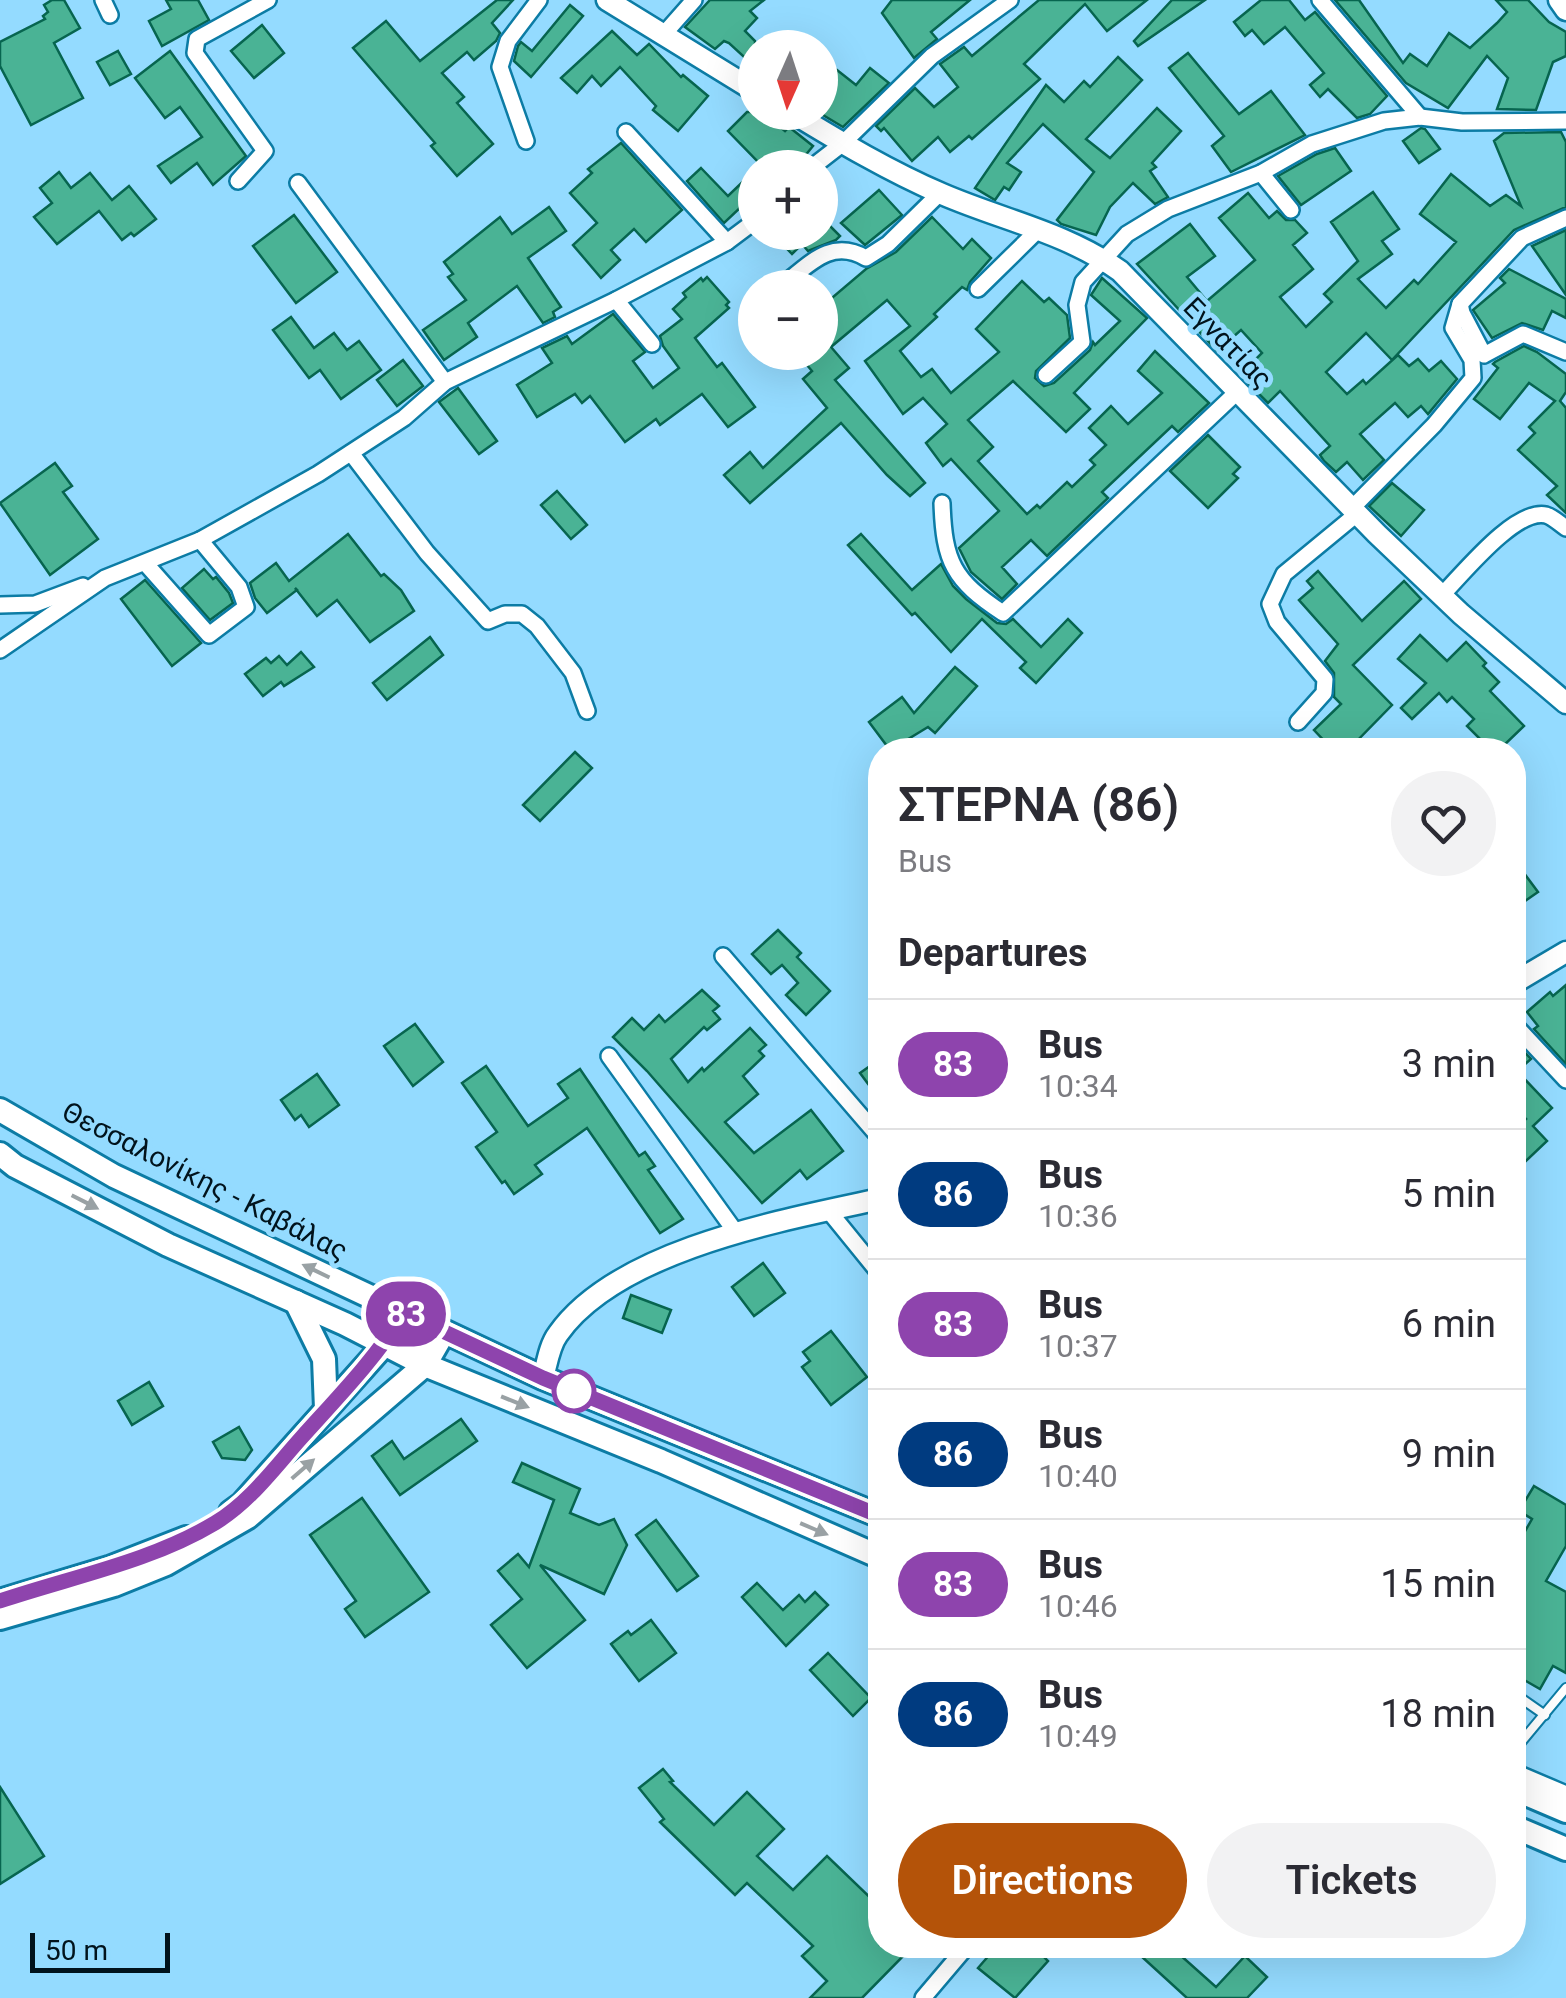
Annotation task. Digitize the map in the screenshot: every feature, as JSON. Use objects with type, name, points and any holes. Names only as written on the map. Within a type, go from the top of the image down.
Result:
[{"type":"main road","name":"Θεσσαλονίκης - Καβάλας","points":[[0,1110],[114,1176],[543,1378],[868,1511]]},
{"type":"main road","points":[[0,1154],[168,1245],[425,1365],[868,1552]]},
{"type":"main road","points":[[296,1302],[324,1359],[326,1410]]},
{"type":"main road","points":[[0,1601],[142,1556],[215,1523],[242,1504],[384,1345],[404,1313]]},
{"type":"main road","points":[[0,1618],[114,1585],[166,1564],[248,1517],[425,1365],[444,1332]]},
{"type":"main road","points":[[1526,1794],[1566,1811]]},
{"type":"main road","points":[[1526,1832],[1566,1849]]},
{"type":"street","points":[[238,181],[265,151],[194,52],[197,39],[268,0]]},
{"type":"street","points":[[526,142],[500,67],[508,41],[539,0]]},
{"type":"street","points":[[607,0],[738,80]]},
{"type":"street","points":[[664,34],[694,0]]},
{"type":"street","points":[[834,150],[932,56],[1010,0]]},
{"type":"street","points":[[1320,0],[1420,117]]},
{"type":"street","points":[[1560,0],[1566,10]]},
{"type":"street","points":[[1046,375],[1082,342],[1076,305],[1083,282],[1127,234],[1150,218],[1261,173],[1312,144],[1384,121],[1420,117],[1462,122],[1566,121]]},
{"type":"street","name":"Εγνατίας","points":[[820,130],[940,193],[1070,240],[1106,261],[1146,296],[1236,393],[1441,596],[1566,703]]},
{"type":"street","points":[[626,132],[727,242]]},
{"type":"street","points":[[1261,173],[1291,210]]},
{"type":"street","points":[[298,183],[445,382]]},
{"type":"street","points":[[806,270],[835,250],[849,248],[866,258],[888,244],[940,193]]},
{"type":"street","points":[[1478,357],[1452,328],[1460,304],[1522,238],[1566,218]]},
{"type":"street","points":[[978,290],[1039,229]]},
{"type":"street","points":[[0,605],[35,604],[200,540],[351,453],[404,418],[445,382],[616,300],[738,234]]},
{"type":"street","points":[[616,300],[652,344]]},
{"type":"street","points":[[1478,357],[1524,334],[1566,352]]},
{"type":"street","points":[[1298,722],[1324,693],[1325,679],[1277,622],[1270,604],[1284,574],[1356,510],[1466,390],[1478,357]]},
{"type":"street","points":[[942,502],[943,537],[956,577],[1003,613],[1236,393]]},
{"type":"street","points":[[351,453],[426,553],[488,621],[505,614],[522,614],[537,626],[573,672],[586,710]]},
{"type":"street","points":[[1441,596],[1513,524],[1531,516],[1548,515],[1566,528]]},
{"type":"street","points":[[146,564],[209,635],[246,608],[239,587],[200,540]]},
{"type":"street","points":[[0,650],[105,578]]},
{"type":"street","points":[[1526,976],[1566,952]]},
{"type":"street","points":[[723,956],[868,1124]]},
{"type":"street","points":[[1526,1037],[1566,1080]]},
{"type":"street","points":[[610,1056],[737,1234]]},
{"type":"street","points":[[543,1378],[555,1338],[584,1302],[634,1272],[737,1234],[868,1202]]},
{"type":"street","points":[[828,1210],[868,1259]]},
{"type":"street","points":[[1526,1777],[1566,1794]]},
{"type":"street","points":[[923,1998],[957,1958]]},
{"type":"lane","points":[[1526,1737],[1566,1688]]},
{"type":"lane","points":[[1526,1702],[1545,1715]]},
{"type":"building","points":[[64,0],[80,28],[54,43],[83,98],[31,125],[0,66],[0,42],[45,19],[43,16],[48,12],[44,5]]},
{"type":"building","points":[[166,0],[198,0],[209,20],[162,46],[149,21],[171,9]]},
{"type":"building","points":[[497,0],[513,0],[492,23],[500,33],[496,41],[474,60],[467,52],[442,73],[464,97],[457,103],[493,144],[457,176],[431,146],[435,143],[353,48],[386,21],[420,61]]},
{"type":"building","points":[[710,0],[764,0],[750,11],[757,18],[746,30],[738,30],[738,51],[724,41],[715,49],[685,27]]},
{"type":"building","points":[[892,0],[970,0],[931,32],[937,39],[914,58],[882,13]]},
{"type":"building","points":[[1039,0],[1147,0],[1107,31],[1085,4],[1024,64],[1040,79],[972,139],[969,136],[950,152],[938,137],[912,161],[884,128],[881,131],[876,126],[915,88],[934,107],[958,87],[940,64],[964,47],[972,56]]},
{"type":"building","points":[[1172,0],[1205,0],[1138,46],[1134,41]]},
{"type":"building","points":[[1261,0],[1289,0],[1305,20],[1315,12],[1387,96],[1370,114],[1357,118],[1328,89],[1320,97],[1310,85],[1324,73],[1285,27],[1264,44],[1252,30],[1245,36],[1234,22]]},
{"type":"building","points":[[1335,0],[1359,0],[1403,63],[1410,54],[1427,66],[1449,33],[1470,48],[1497,23],[1507,12],[1496,0],[1528,0],[1549,22],[1566,32],[1566,56],[1553,62],[1536,110],[1497,109],[1508,78],[1487,56],[1448,108],[1406,83]]},
{"type":"building","points":[[570,5],[583,16],[531,77],[514,61],[518,46],[521,42],[532,51]]},
{"type":"building","points":[[262,25],[284,53],[254,78],[231,51]]},
{"type":"building","points":[[612,31],[637,55],[649,44],[681,77],[708,96],[678,131],[653,110],[656,106],[620,67],[601,86],[592,76],[577,93],[561,78]]},
{"type":"building","points":[[118,51],[131,74],[110,85],[97,62]]},
{"type":"building","points":[[170,51],[246,156],[213,185],[197,163],[171,183],[158,166],[202,137],[180,107],[165,118],[135,78]]},
{"type":"building","points":[[1188,53],[1239,114],[1271,91],[1305,135],[1231,172],[1212,146],[1224,136],[1169,68]]},
{"type":"building","points":[[1118,57],[1142,80],[1086,139],[1110,158],[1157,108],[1181,131],[1152,163],[1156,167],[1150,171],[1168,197],[1155,204],[1133,183],[1110,207],[1096,235],[1061,224],[1057,220],[1094,172],[1043,124],[1007,163],[1021,172],[1009,190],[1004,187],[995,200],[975,188],[1046,85],[1064,102],[1084,81],[1090,87]]},
{"type":"building","points":[[870,68],[889,83],[843,127],[838,124],[838,71],[856,85]]},
{"type":"building","points":[[738,121],[738,130],[793,130],[813,146],[810,150],[746,150],[728,131]]},
{"type":"building","points":[[1421,128],[1440,149],[1419,163],[1403,141]]},
{"type":"building","points":[[1561,132],[1566,142],[1566,207],[1514,230],[1392,360],[1366,333],[1326,372],[1347,394],[1363,380],[1366,384],[1398,355],[1409,366],[1418,359],[1429,371],[1441,361],[1457,379],[1428,414],[1421,406],[1408,417],[1395,403],[1360,434],[1384,460],[1363,480],[1347,462],[1336,472],[1324,461],[1320,455],[1330,446],[1280,391],[1268,403],[1240,375],[1262,353],[1241,330],[1217,351],[1137,264],[1190,224],[1215,256],[1187,277],[1207,301],[1255,260],[1219,218],[1248,193],[1269,218],[1277,211],[1286,220],[1295,220],[1307,233],[1293,245],[1313,269],[1280,297],[1306,327],[1332,302],[1324,294],[1358,261],[1331,222],[1373,192],[1399,229],[1382,241],[1392,254],[1358,279],[1386,308],[1414,280],[1418,284],[1456,242],[1420,214],[1451,174],[1490,206],[1506,195],[1521,206],[1494,141],[1504,133]]},
{"type":"building","points":[[621,143],[682,210],[646,242],[634,229],[611,250],[620,260],[601,278],[573,245],[597,223],[570,193],[592,173],[588,169]]},
{"type":"building","points":[[1335,148],[1351,171],[1301,205],[1278,176]]},
{"type":"building","points":[[701,168],[728,196],[738,186],[738,210],[724,223],[687,181]]},
{"type":"building","points":[[59,172],[71,188],[90,173],[112,200],[129,186],[156,219],[122,240],[99,211],[57,244],[34,217],[52,203],[40,188]]},
{"type":"building","points":[[879,190],[902,215],[865,245],[841,223]]},
{"type":"building","points":[[549,207],[566,231],[528,258],[561,307],[553,312],[555,317],[543,323],[517,286],[468,323],[477,337],[444,360],[423,330],[466,300],[448,277],[453,274],[444,262],[500,217],[512,234]]},
{"type":"building","points":[[294,215],[337,272],[296,303],[253,246]]},
{"type":"building","points":[[932,217],[963,249],[972,239],[991,258],[967,290],[962,287],[900,351],[921,377],[932,369],[951,393],[999,352],[976,329],[1022,281],[1044,302],[1049,298],[1067,315],[1070,338],[1036,371],[1035,378],[1044,386],[1054,383],[1090,350],[1093,342],[1095,345],[1120,321],[1091,295],[1102,278],[1147,318],[1074,393],[1090,409],[1066,432],[1013,381],[968,420],[993,447],[978,461],[1027,514],[1037,505],[1040,508],[1067,482],[1072,487],[1095,465],[1090,460],[1106,445],[1089,428],[1111,406],[1128,424],[1162,393],[1138,371],[1155,351],[1209,403],[1178,432],[1172,426],[1102,492],[1108,498],[1047,556],[1031,540],[1002,567],[1017,584],[1002,599],[971,572],[959,548],[999,511],[951,459],[943,466],[926,443],[947,424],[923,398],[903,414],[865,361],[910,326],[887,300],[838,341],[838,293],[866,269],[896,252]]},
{"type":"building","points":[[1566,230],[1566,295],[1532,246]]},
{"type":"building","points":[[1509,269],[1566,299],[1566,318],[1552,311],[1543,330],[1522,323],[1492,338],[1473,310],[1505,283],[1500,278]]},
{"type":"building","points":[[707,277],[729,302],[729,308],[695,338],[717,367],[722,363],[755,407],[728,427],[702,394],[660,425],[656,419],[625,442],[590,396],[582,403],[575,394],[537,417],[517,385],[552,363],[542,348],[567,336],[572,344],[613,314],[645,352],[633,361],[653,388],[679,368],[660,336],[682,319],[673,309],[686,297],[683,293]]},
{"type":"building","points":[[291,317],[314,348],[334,333],[347,350],[359,341],[381,370],[341,399],[320,370],[309,378],[273,330]]},
{"type":"building","points":[[1524,346],[1566,374],[1566,392],[1560,401],[1566,408],[1566,513],[1547,495],[1557,486],[1518,450],[1535,433],[1529,427],[1555,401],[1529,383],[1500,419],[1474,399],[1498,368],[1493,364]]},
{"type":"building","points":[[838,355],[849,368],[835,380],[925,483],[910,496],[841,423],[750,503],[724,475],[750,452],[763,468],[827,408],[803,379],[812,371],[838,370]]},
{"type":"building","points":[[403,360],[423,386],[397,406],[377,380]]},
{"type":"building","points":[[458,388],[497,441],[479,454],[439,402]]},
{"type":"building","points":[[1208,435],[1240,467],[1233,474],[1238,478],[1208,508],[1170,471]]},
{"type":"building","points":[[55,463],[72,486],[63,492],[98,539],[50,575],[0,503]]},
{"type":"building","points":[[1392,483],[1424,510],[1401,536],[1369,506]]},
{"type":"building","points":[[557,491],[587,525],[571,539],[541,505]]},
{"type":"building","points":[[348,534],[381,576],[384,574],[401,590],[414,611],[370,642],[337,600],[317,616],[297,590],[267,613],[255,598],[250,583],[276,563],[289,581]]},
{"type":"building","points":[[861,534],[912,590],[941,564],[953,586],[966,599],[997,623],[1006,624],[1013,619],[1041,647],[1068,619],[1082,633],[1036,683],[1020,668],[1026,662],[982,619],[951,652],[848,545]]},
{"type":"building","points":[[204,569],[213,579],[216,577],[233,603],[210,620],[182,588]]},
{"type":"building","points":[[1318,571],[1362,621],[1404,581],[1421,599],[1353,665],[1392,705],[1360,738],[1322,738],[1314,730],[1341,704],[1334,697],[1334,673],[1325,661],[1338,644],[1299,600],[1313,588],[1307,581]]},
{"type":"building","points":[[145,580],[201,643],[172,666],[121,599]]},
{"type":"building","points":[[1420,635],[1447,661],[1466,642],[1499,682],[1490,691],[1524,726],[1512,738],[1479,738],[1467,726],[1474,719],[1452,697],[1447,702],[1439,693],[1412,719],[1401,708],[1426,683],[1398,659]]},
{"type":"building","points":[[430,637],[443,655],[387,700],[373,683]]},
{"type":"building","points":[[301,652],[314,667],[284,686],[281,682],[263,696],[245,674],[266,658],[271,663],[279,656],[287,665]]},
{"type":"building","points":[[955,667],[977,686],[935,733],[928,727],[910,738],[881,738],[869,722],[902,697],[914,713]]},
{"type":"building","points":[[575,752],[592,768],[540,821],[523,805]]},
{"type":"building","points":[[1526,876],[1538,892],[1526,900]]},
{"type":"building","points":[[778,930],[801,953],[797,957],[830,991],[806,1015],[786,995],[798,983],[782,965],[771,974],[752,954]]},
{"type":"building","points":[[1566,985],[1566,1064],[1534,1029],[1538,1026],[1527,1012],[1550,992],[1553,996]]},
{"type":"building","points":[[702,990],[719,1006],[713,1011],[720,1019],[707,1030],[704,1027],[671,1059],[688,1082],[750,1028],[766,1045],[759,1051],[764,1056],[743,1076],[758,1094],[725,1122],[754,1153],[811,1110],[843,1151],[807,1179],[800,1170],[762,1203],[613,1037],[632,1018],[644,1030],[659,1015],[665,1022]]},
{"type":"building","points":[[415,1024],[443,1062],[413,1086],[384,1046]]},
{"type":"building","points":[[486,1066],[528,1126],[568,1098],[558,1084],[580,1069],[639,1156],[645,1152],[655,1166],[648,1170],[683,1219],[660,1233],[587,1128],[535,1165],[542,1174],[514,1194],[476,1147],[497,1132],[462,1083]]},
{"type":"building","points":[[868,1067],[868,1084],[860,1073]]},
{"type":"building","points":[[317,1074],[339,1105],[309,1127],[301,1115],[295,1120],[281,1100]]},
{"type":"building","points":[[1526,1081],[1552,1108],[1533,1126],[1547,1141],[1526,1161]]},
{"type":"building","points":[[763,1263],[785,1293],[754,1316],[732,1287]]},
{"type":"building","points":[[631,1295],[671,1310],[662,1333],[623,1318]]},
{"type":"building","points":[[831,1331],[867,1377],[831,1405],[802,1367],[810,1361],[803,1352]]},
{"type":"building","points":[[149,1382],[163,1406],[132,1425],[118,1401]]},
{"type":"building","points":[[461,1419],[477,1441],[400,1495],[372,1456],[392,1441],[404,1459]]},
{"type":"building","points":[[239,1427],[252,1450],[245,1460],[222,1458],[213,1442]]},
{"type":"building","points":[[522,1463],[580,1489],[570,1513],[599,1525],[614,1519],[627,1545],[604,1594],[540,1565],[585,1620],[527,1668],[491,1625],[522,1599],[498,1571],[518,1554],[529,1567],[554,1500],[513,1482]]},
{"type":"building","points":[[1534,1486],[1566,1505],[1566,1546],[1546,1581],[1566,1592],[1566,1673],[1553,1666],[1540,1689],[1526,1681],[1526,1530],[1532,1519],[1526,1515],[1526,1499]]},
{"type":"building","points":[[362,1498],[429,1592],[365,1637],[345,1609],[356,1601],[310,1535]]},
{"type":"building","points":[[656,1520],[698,1576],[677,1591],[636,1535]]},
{"type":"building","points":[[757,1583],[783,1610],[799,1595],[805,1602],[815,1592],[828,1605],[786,1646],[742,1597]]},
{"type":"building","points":[[651,1620],[676,1653],[639,1681],[611,1644]]},
{"type":"building","points":[[828,1653],[868,1695],[868,1701],[853,1716],[810,1670]]},
{"type":"building","points":[[663,1769],[673,1781],[670,1782],[714,1825],[747,1792],[784,1829],[757,1856],[793,1890],[827,1856],[868,1895],[868,1958],[901,1958],[862,1998],[810,1998],[827,1981],[802,1956],[813,1946],[747,1883],[735,1895],[660,1822],[664,1819],[639,1788]]},
{"type":"building","points":[[0,1787],[44,1856],[0,1884]]},
{"type":"building","points":[[987,1958],[1048,1961],[1015,1998],[978,1968]]},
{"type":"building","points":[[1143,1958],[1184,1958],[1216,1987],[1243,1958],[1267,1977],[1247,1998],[1187,1998]]},
{"type":"bus line","name":"83","points":[[0,1601],[158,1550],[215,1523],[242,1504],[384,1345],[404,1313],[543,1378],[868,1511]]}]
